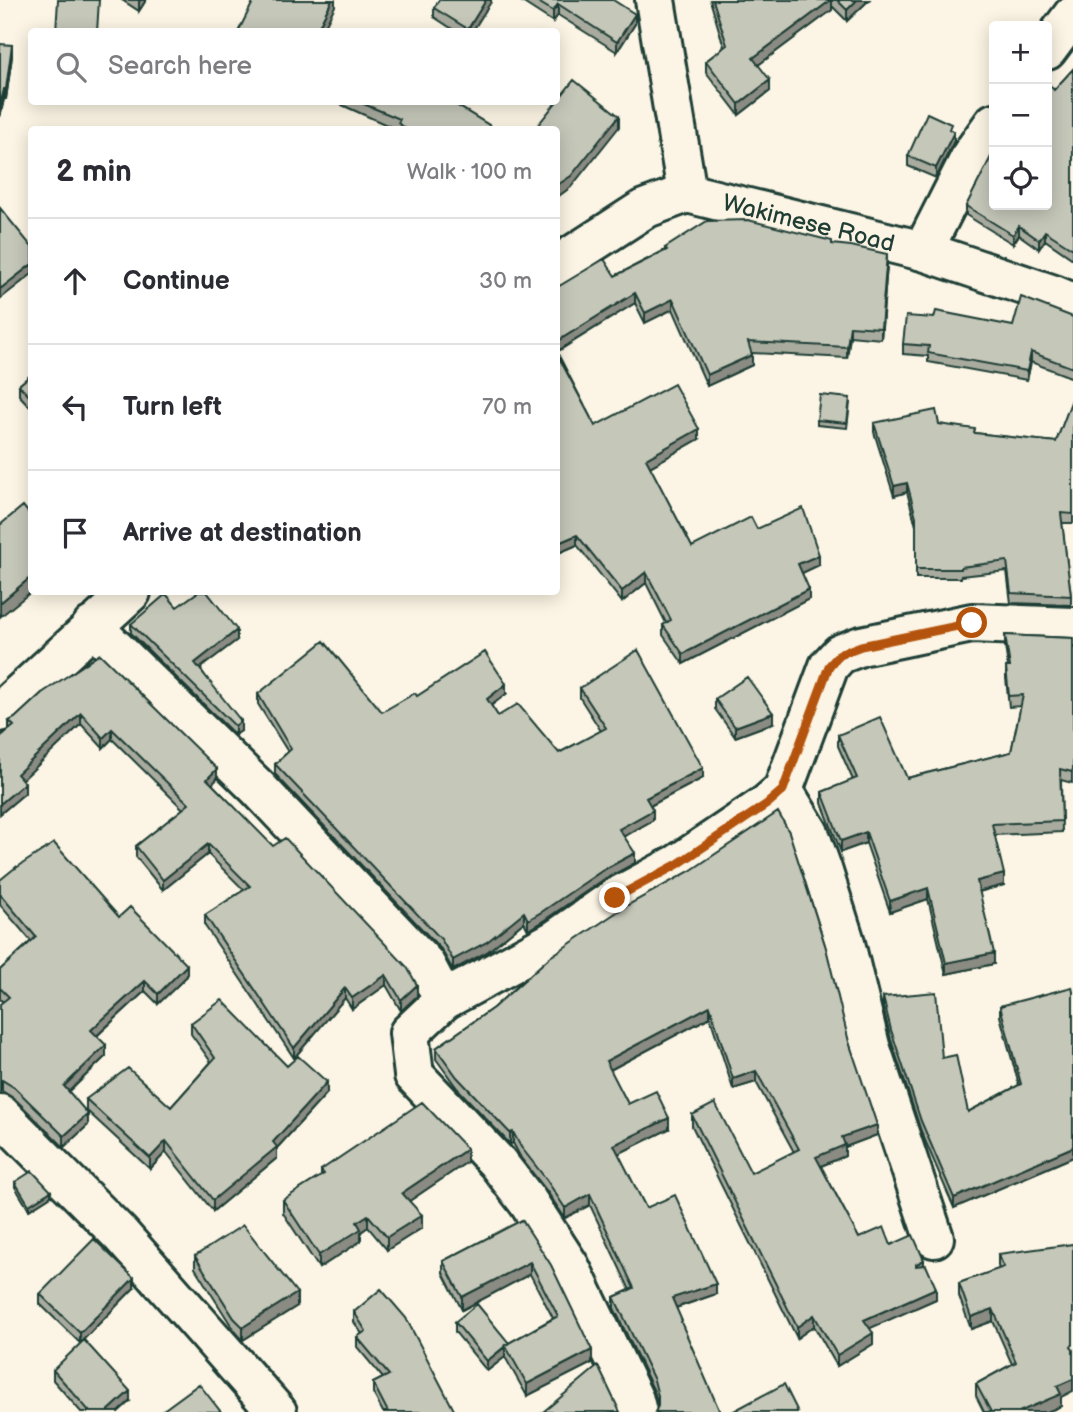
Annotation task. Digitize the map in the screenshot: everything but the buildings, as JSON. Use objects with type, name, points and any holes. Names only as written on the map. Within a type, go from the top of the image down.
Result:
[{"type":"street","points":[[560,263],[644,209],[687,193],[655,0]]},
{"type":"street","points":[[1052,43],[1073,15]]},
{"type":"street","points":[[923,251],[972,154],[989,130]]},
{"type":"street","name":"Wakimese Road","points":[[687,193],[923,251],[1073,303]]},
{"type":"street","points":[[0,712],[128,595]]},
{"type":"street","points":[[638,1412],[570,1267],[528,1202],[498,1162],[414,1074],[409,1033],[443,1000],[555,940],[615,898],[678,864],[767,804],[783,790],[829,666],[840,654],[861,646],[972,623],[1073,627]]},
{"type":"street","points":[[92,626],[258,788],[425,964],[443,1000]]},
{"type":"street","points":[[783,790],[808,833],[822,869],[844,939],[870,1046],[934,1238]]},
{"type":"street","points":[[0,1114],[120,1234],[277,1412]]},
{"type":"route","points":[[615,898],[678,864],[767,804],[783,790],[829,666],[840,654],[861,646],[972,623]]}]
